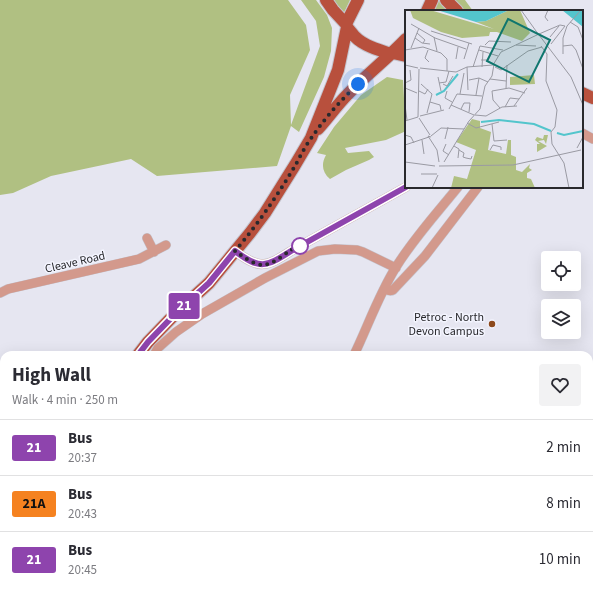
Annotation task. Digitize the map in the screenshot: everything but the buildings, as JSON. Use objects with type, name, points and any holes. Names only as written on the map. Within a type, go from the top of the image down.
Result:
[{"type":"main road","points":[[326,0],[356,39],[361,43],[367,46],[405,56]]},
{"type":"main road","points":[[141,351],[176,313],[209,283],[265,213],[295,166],[311,138],[338,70],[346,26],[358,0]]},
{"type":"main road","points":[[428,10],[432,0]]},
{"type":"main road","points":[[446,0],[456,10]]},
{"type":"main road","points":[[311,138],[346,95],[405,40]]},
{"type":"main road","points":[[583,93],[593,98]]},
{"type":"street","points":[[583,134],[593,140]]},
{"type":"street","points":[[235,251],[255,263],[264,265],[272,262],[405,187]]},
{"type":"street","points":[[356,351],[384,289],[396,268],[410,246],[457,188]]},
{"type":"street","points":[[384,289],[389,291],[393,290],[425,256],[477,188]]},
{"type":"street","points":[[147,238],[154,252]]},
{"type":"street","name":"Cleave Road","points":[[0,293],[8,289],[139,259],[166,245]]},
{"type":"street","points":[[156,351],[176,332],[202,314],[265,278],[318,251],[335,249],[357,250],[396,268]]},
{"type":"green space","points":[[0,0],[288,0],[306,25],[310,50],[290,95],[291,125],[320,46],[316,21],[301,0],[316,0],[327,15],[332,28],[331,51],[324,77],[299,132],[291,126],[277,166],[157,176],[131,159],[51,176],[13,193],[0,195]]},
{"type":"green space","points":[[332,0],[350,0],[343,15]]},
{"type":"green space","points":[[439,0],[449,10],[434,10]]},
{"type":"green space","points":[[452,0],[465,0],[472,10],[460,10]]},
{"type":"green space","points":[[387,77],[403,80],[405,99],[405,131],[386,140],[345,148],[348,153],[369,151],[374,157],[330,179],[325,174],[323,168],[323,162],[326,155],[317,153],[334,127],[361,95]]},
{"type":"bus line","name":"21","points":[[141,351],[176,313],[209,283],[235,251],[260,265],[275,261],[405,188]]},
{"type":"place","name":"Petroc - North Devon Campus","points":[[492,324]]},
{"type":"route","points":[[300,246],[302,244],[275,261],[264,265],[255,263],[235,251],[265,213],[311,138],[346,95],[358,84]]}]
